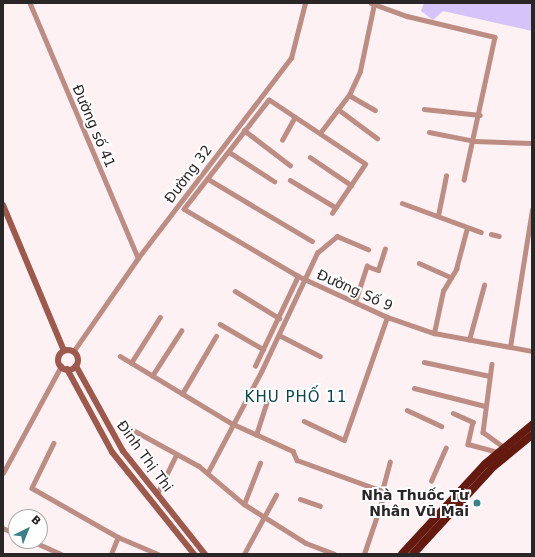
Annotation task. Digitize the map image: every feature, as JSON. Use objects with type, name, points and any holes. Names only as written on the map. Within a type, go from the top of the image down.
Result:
[{"type":"highway","points":[[402,554],[501,449],[532,425]]},
{"type":"highway","points":[[413,554],[493,467],[532,435]]},
{"type":"street","name":"Đường số 41","points":[[30,3],[138,258]]},
{"type":"street","name":"Đường 32","points":[[73,352],[138,258],[291,58],[305,3]]},
{"type":"street","points":[[320,133],[349,95],[369,39],[373,4],[419,19],[495,37],[475,141],[464,180]]},
{"type":"street","points":[[349,95],[375,110]]},
{"type":"street","points":[[312,241],[208,179],[244,130],[269,100],[364,164],[332,213]]},
{"type":"street","points":[[338,109],[378,138]]},
{"type":"street","points":[[424,109],[480,115]]},
{"type":"street","points":[[282,140],[295,117]]},
{"type":"street","points":[[244,130],[290,165]]},
{"type":"street","points":[[429,132],[475,141],[532,143]]},
{"type":"street","points":[[229,152],[274,181]]},
{"type":"street","points":[[310,157],[351,184]]},
{"type":"street","points":[[438,216],[446,176]]},
{"type":"street","name":"Đường Số 9","points":[[208,179],[184,209],[305,280],[387,317],[434,333],[532,351]]},
{"type":"street","points":[[290,180],[336,208]]},
{"type":"street","points":[[402,203],[481,232]]},
{"type":"street","points":[[3,204],[64,351]]},
{"type":"street","points":[[510,347],[532,210]]},
{"type":"street","points":[[434,333],[443,291],[451,277],[467,228]]},
{"type":"street","points":[[491,234],[499,236]]},
{"type":"street","points":[[208,472],[231,423],[279,335],[317,253],[335,237],[368,250]]},
{"type":"street","points":[[355,302],[367,266],[378,270],[385,249]]},
{"type":"street","points":[[419,263],[451,277]]},
{"type":"street","points":[[255,366],[298,276]]},
{"type":"street","points":[[469,340],[484,285]]},
{"type":"street","points":[[235,291],[279,318]]},
{"type":"street","points":[[131,363],[160,317]]},
{"type":"street","points":[[304,421],[344,440],[387,317]]},
{"type":"street","points":[[220,324],[263,349]]},
{"type":"street","points":[[152,376],[182,331]]},
{"type":"street","points":[[279,335],[320,356]]},
{"type":"street","points":[[182,394],[216,336]]},
{"type":"street","points":[[64,351],[73,352],[78,360],[76,366],[64,368]]},
{"type":"street","points":[[64,351],[59,357],[64,368]]},
{"type":"street","points":[[120,356],[231,423],[294,451],[297,460],[383,491]]},
{"type":"street","points":[[424,362],[490,376]]},
{"type":"street","points":[[492,364],[483,432],[501,449]]},
{"type":"street","name":"Đinh Thị Thi","points":[[76,366],[123,451],[205,554]]},
{"type":"street","points":[[3,473],[64,368]]},
{"type":"street","name":"Đinh Thị Thi","points":[[64,368],[112,452],[194,554]]},
{"type":"street","points":[[414,388],[486,406]]},
{"type":"street","points":[[256,435],[266,402]]},
{"type":"street","points":[[407,410],[441,426]]},
{"type":"street","points":[[454,413],[473,422],[468,444],[501,449]]},
{"type":"street","points":[[124,425],[208,472],[244,504],[266,516],[306,543],[334,554]]},
{"type":"street","points":[[54,443],[32,488],[118,537],[155,553]]},
{"type":"street","points":[[431,481],[446,448]]},
{"type":"street","points":[[157,494],[176,455]]},
{"type":"street","points":[[364,554],[390,462]]},
{"type":"street","points":[[244,504],[260,463]]},
{"type":"street","points":[[244,554],[266,516],[276,494]]},
{"type":"street","points":[[300,499],[320,506]]},
{"type":"street","points":[[111,554],[118,537]]},
{"type":"street","points":[[48,548],[61,554]]},
{"type":"shaded area","points":[[424,3],[532,3],[532,31],[443,11],[433,20],[421,11]]},
{"type":"place","name":"Nhà Thuốc Tư Nhân Vū Mai","points":[[477,503]]},
{"type":"district","name":"KHU PHỐ 11","points":[[296,398]]}]
